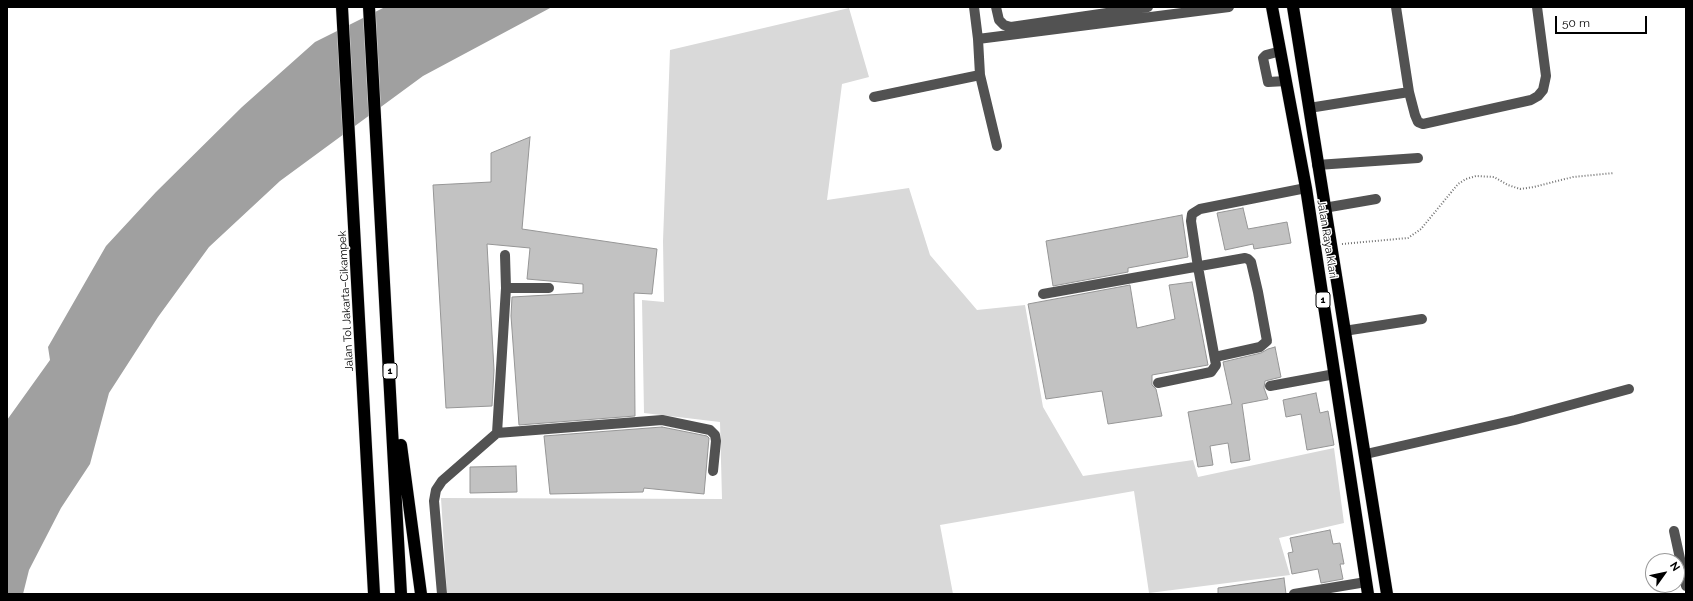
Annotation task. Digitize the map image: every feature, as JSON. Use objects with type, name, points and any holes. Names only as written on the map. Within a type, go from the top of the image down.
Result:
[{"type":"highway","name":"Jalan Tol Jakarta–Cikampek","points":[[342,7],[352,167],[374,594]]},
{"type":"highway","name":"1","points":[[369,7],[378,149],[401,594]]},
{"type":"highway","name":"Jalan Raya Klari","points":[[1272,7],[1306,188],[1368,594]]},
{"type":"highway","name":"Jalan Raya Klari","points":[[1292,7],[1310,108],[1317,165],[1344,331],[1366,454],[1387,594]]},
{"type":"highway","points":[[389,358],[421,594]]},
{"type":"street","points":[[974,7],[980,75],[997,146]]},
{"type":"street","points":[[996,7],[999,20],[1004,25],[1011,27],[1148,7]]},
{"type":"street","points":[[978,39],[1229,7]]},
{"type":"street","points":[[1396,7],[1408,92],[1418,122],[1423,124],[1531,100],[1538,96],[1545,83],[1546,76],[1538,7]]},
{"type":"street","points":[[1280,51],[1264,56],[1264,66],[1268,82],[1286,81]]},
{"type":"street","points":[[874,97],[980,75]]},
{"type":"street","points":[[1310,108],[1408,92]]},
{"type":"street","points":[[1317,165],[1418,158]]},
{"type":"street","points":[[1158,383],[1211,372],[1216,365],[1216,357],[1198,267],[1191,221],[1192,214],[1195,210],[1306,188]]},
{"type":"street","points":[[1324,208],[1376,199]]},
{"type":"street","points":[[497,433],[506,288],[506,255]]},
{"type":"street","points":[[1043,294],[1248,259],[1251,262],[1258,292],[1266,343],[1260,347],[1216,357]]},
{"type":"street","points":[[506,288],[550,288]]},
{"type":"street","points":[[1344,331],[1422,319]]},
{"type":"street","points":[[1270,386],[1335,374]]},
{"type":"street","points":[[1366,454],[1515,420],[1629,389]]},
{"type":"street","points":[[442,594],[434,501],[436,490],[442,481],[497,433],[662,420],[710,430],[715,435],[716,441],[713,471]]},
{"type":"street","points":[[1674,531],[1686,586]]},
{"type":"street","points":[[1294,594],[1366,582]]},
{"type":"path","points":[[1330,244],[1408,238],[1421,229],[1458,184],[1466,179],[1476,176],[1494,177],[1508,185],[1520,188],[1534,187],[1573,177],[1614,173]]},
{"type":"shaded area","points":[[385,7],[552,7],[423,76],[280,181],[209,247],[158,317],[109,393],[90,464],[61,508],[29,570],[23,594],[7,594],[7,420],[50,360],[48,347],[106,246],[156,192],[242,107],[315,42]]},
{"type":"shaded area","points":[[849,8],[869,77],[842,84],[827,200],[909,188],[930,255],[977,310],[1025,305],[1043,407],[1083,476],[1193,460],[1198,477],[1334,448],[1344,523],[1279,538],[1290,575],[1149,593],[1134,491],[940,525],[953,594],[447,594],[441,498],[722,499],[720,422],[644,413],[642,300],[664,302],[663,241],[670,50]]},
{"type":"building","points":[[530,137],[522,229],[657,249],[652,294],[634,293],[635,416],[519,425],[511,316],[512,297],[583,293],[583,284],[527,279],[530,248],[487,244],[494,370],[492,406],[446,408],[433,185],[491,182],[491,153]]},
{"type":"building","points":[[1243,208],[1248,229],[1287,222],[1291,243],[1254,249],[1253,244],[1225,250],[1217,213]]},
{"type":"building","points":[[1182,215],[1188,257],[1128,268],[1128,272],[1053,286],[1046,241]]},
{"type":"building","points":[[1192,282],[1208,365],[1152,375],[1152,385],[1156,389],[1162,416],[1108,424],[1102,391],[1046,399],[1028,304],[1130,285],[1137,328],[1175,319],[1169,285]]},
{"type":"building","points":[[1275,347],[1281,377],[1265,381],[1264,388],[1268,399],[1242,404],[1250,460],[1231,463],[1228,443],[1210,446],[1213,465],[1198,467],[1188,412],[1232,404],[1223,362],[1261,353]]},
{"type":"building","points":[[1316,393],[1320,413],[1328,411],[1334,445],[1307,450],[1301,414],[1286,417],[1283,400]]},
{"type":"building","points":[[662,427],[707,436],[709,438],[704,494],[644,488],[643,492],[550,494],[544,436]]},
{"type":"building","points":[[516,466],[517,492],[470,493],[470,467]]},
{"type":"building","points":[[1330,530],[1333,544],[1340,543],[1344,564],[1340,564],[1343,579],[1321,583],[1318,569],[1292,574],[1288,553],[1293,552],[1290,538]]},
{"type":"building","points":[[1284,578],[1286,594],[1218,594],[1218,588]]}]
